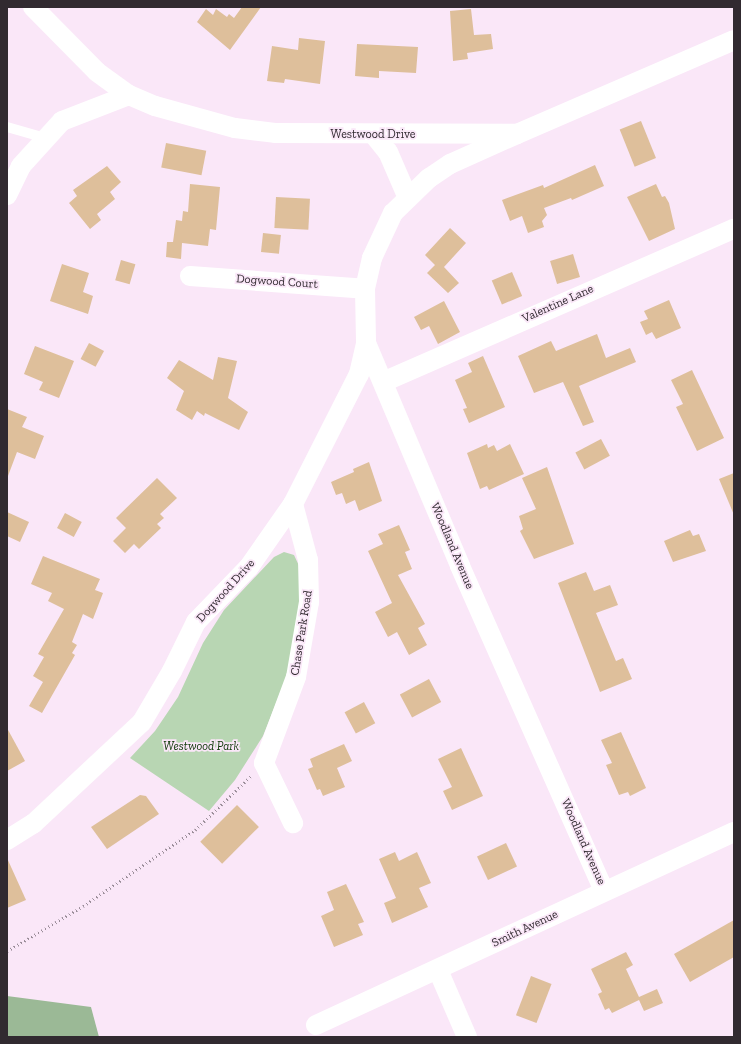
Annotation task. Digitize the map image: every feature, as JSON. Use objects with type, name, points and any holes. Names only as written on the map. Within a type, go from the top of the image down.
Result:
[{"type":"street","name":"Westwood Drive","points":[[33,7],[91,67],[129,95],[155,106],[236,128],[275,133],[374,135],[517,134],[734,40]]},
{"type":"street","points":[[7,195],[22,166],[45,138],[62,121],[129,95]]},
{"type":"street","name":"Woodland Avenue","points":[[517,134],[450,164],[407,196],[381,236],[372,258],[365,289],[366,343],[460,566],[604,892]]},
{"type":"street","points":[[374,135],[388,152],[407,196]]},
{"type":"street","name":"Valentine Lane","points":[[383,382],[734,229]]},
{"type":"street","name":"Dogwood Court","points":[[190,276],[365,289]]},
{"type":"street","name":"Dogwood Drive","points":[[7,840],[33,824],[142,722],[172,672],[196,622],[249,567],[293,504],[359,374],[366,343]]},
{"type":"street","name":"Chase Park Road","points":[[265,759],[296,677],[309,602],[308,560],[293,504]]},
{"type":"street","points":[[265,759],[265,768],[293,823]]},
{"type":"street","name":"Smith Avenue","points":[[316,1026],[734,832]]},
{"type":"street","points":[[438,970],[467,1037]]},
{"type":"lane","points":[[7,127],[45,138]]},
{"type":"path","points":[[7,951],[83,906],[195,830],[240,790],[265,759]]},
{"type":"green space","name":"Westwood Park","points":[[284,552],[294,555],[301,570],[298,621],[290,668],[263,736],[235,780],[209,811],[130,758],[155,731],[178,697],[203,643],[224,610],[274,557]]},
{"type":"green space","points":[[7,996],[91,1007],[99,1037],[7,1037]]},
{"type":"building","points":[[242,7],[261,7],[230,50],[197,22],[206,9],[213,15],[216,9],[227,17],[229,14],[234,18]]},
{"type":"building","points":[[471,9],[474,35],[491,34],[493,49],[467,53],[468,59],[453,61],[450,11]]},
{"type":"building","points":[[299,38],[325,41],[320,84],[285,79],[284,83],[267,81],[272,46],[298,50]]},
{"type":"building","points":[[357,44],[418,47],[416,73],[379,71],[379,78],[355,76]]},
{"type":"building","points":[[641,121],[656,158],[635,167],[620,130]]},
{"type":"building","points":[[166,143],[206,151],[201,175],[161,168]]},
{"type":"building","points":[[595,165],[604,186],[572,200],[571,198],[544,208],[547,215],[542,221],[544,227],[528,233],[522,216],[510,221],[502,200],[543,185],[544,188]]},
{"type":"building","points":[[107,166],[121,182],[110,192],[115,199],[97,214],[101,220],[90,229],[69,203],[77,196],[73,190]]},
{"type":"building","points":[[190,184],[220,187],[216,230],[210,229],[208,246],[182,243],[181,259],[166,257],[167,242],[173,242],[176,220],[182,221],[183,211],[188,212]]},
{"type":"building","points":[[656,184],[662,197],[665,196],[669,203],[675,229],[649,241],[627,197]]},
{"type":"building","points":[[276,197],[310,199],[308,230],[274,228]]},
{"type":"building","points":[[450,228],[466,243],[444,267],[459,283],[448,293],[427,273],[435,265],[425,255]]},
{"type":"building","points":[[263,233],[281,235],[279,254],[261,252]]},
{"type":"building","points":[[573,254],[580,277],[557,284],[550,261]]},
{"type":"building","points":[[121,260],[135,264],[130,284],[115,280]]},
{"type":"building","points":[[62,264],[89,273],[83,292],[93,296],[88,314],[50,301]]},
{"type":"building","points":[[512,272],[522,296],[502,305],[492,281]]},
{"type":"building","points":[[669,300],[681,328],[656,339],[652,332],[646,335],[640,322],[648,319],[644,311]]},
{"type":"building","points":[[444,301],[460,332],[438,344],[429,326],[421,330],[414,317]]},
{"type":"building","points":[[597,334],[606,358],[630,348],[636,362],[579,386],[594,422],[583,426],[563,382],[534,393],[518,356],[551,341],[556,351]]},
{"type":"building","points":[[89,343],[104,351],[96,367],[81,359]]},
{"type":"building","points":[[35,346],[74,361],[59,398],[39,390],[43,382],[24,374]]},
{"type":"building","points":[[483,356],[505,407],[469,423],[463,409],[467,408],[455,380],[472,372],[468,363]]},
{"type":"building","points":[[218,357],[237,361],[228,398],[248,412],[239,430],[205,413],[204,416],[197,411],[192,420],[176,410],[184,391],[167,378],[179,360],[213,380]]},
{"type":"building","points":[[692,370],[724,438],[697,451],[676,407],[683,404],[671,380]]},
{"type":"building","points":[[7,409],[27,417],[22,427],[44,436],[35,459],[17,452],[8,476]]},
{"type":"building","points":[[601,439],[610,456],[584,469],[575,453]]},
{"type":"building","points":[[487,444],[488,448],[494,445],[497,451],[510,444],[524,474],[489,490],[487,486],[480,489],[467,453]]},
{"type":"building","points":[[369,462],[382,501],[359,511],[355,500],[346,504],[342,493],[336,495],[331,482],[354,472],[353,469]]},
{"type":"building","points":[[547,467],[574,544],[534,559],[520,531],[523,529],[519,516],[536,509],[522,478]]},
{"type":"building","points":[[734,473],[734,515],[719,479]]},
{"type":"building","points":[[157,478],[177,498],[160,514],[164,518],[157,524],[161,528],[139,549],[134,544],[125,553],[113,541],[126,528],[116,518]]},
{"type":"building","points":[[7,512],[29,522],[20,542],[7,536]]},
{"type":"building","points":[[65,513],[82,522],[74,537],[57,528]]},
{"type":"building","points":[[399,525],[410,550],[405,552],[412,569],[398,575],[425,624],[418,628],[427,645],[409,655],[397,632],[388,637],[375,612],[392,603],[368,551],[383,544],[378,534]]},
{"type":"building","points":[[690,530],[693,536],[699,534],[706,551],[673,562],[664,541]]},
{"type":"building","points":[[43,556],[100,579],[95,590],[103,593],[93,619],[83,614],[72,642],[77,645],[72,653],[75,655],[42,713],[29,706],[43,682],[33,676],[44,657],[38,654],[64,609],[48,601],[52,593],[31,584]]},
{"type":"building","points":[[586,572],[594,591],[610,585],[618,605],[596,613],[616,661],[623,658],[632,679],[600,692],[558,583]]},
{"type":"building","points":[[429,679],[441,702],[412,717],[400,694]]},
{"type":"building","points":[[364,702],[375,723],[356,734],[345,712]]},
{"type":"building","points":[[7,728],[25,761],[7,771]]},
{"type":"building","points":[[621,732],[646,788],[630,796],[628,792],[619,795],[606,765],[612,763],[601,740]]},
{"type":"building","points":[[344,744],[352,761],[337,768],[345,787],[323,796],[320,789],[317,790],[308,769],[313,767],[310,759]]},
{"type":"building","points":[[461,748],[483,796],[452,810],[443,791],[452,787],[438,759]]},
{"type":"building","points":[[140,795],[146,796],[159,814],[107,849],[91,827]]},
{"type":"building","points":[[237,805],[259,827],[222,864],[200,842]]},
{"type":"building","points":[[506,843],[517,867],[488,880],[477,857]]},
{"type":"building","points":[[395,852],[399,861],[417,852],[431,883],[419,888],[428,907],[392,923],[384,903],[396,898],[379,859]]},
{"type":"building","points":[[7,858],[26,900],[7,908]]},
{"type":"building","points":[[346,884],[364,922],[358,924],[363,935],[334,947],[321,916],[334,910],[327,892]]},
{"type":"building","points":[[734,920],[734,957],[690,982],[674,954]]},
{"type":"building","points":[[626,952],[633,965],[626,969],[639,997],[657,989],[663,1003],[644,1011],[639,1000],[612,1013],[609,1008],[605,1010],[598,994],[602,992],[591,969]]},
{"type":"building","points":[[531,976],[552,984],[536,1023],[516,1015]]}]
